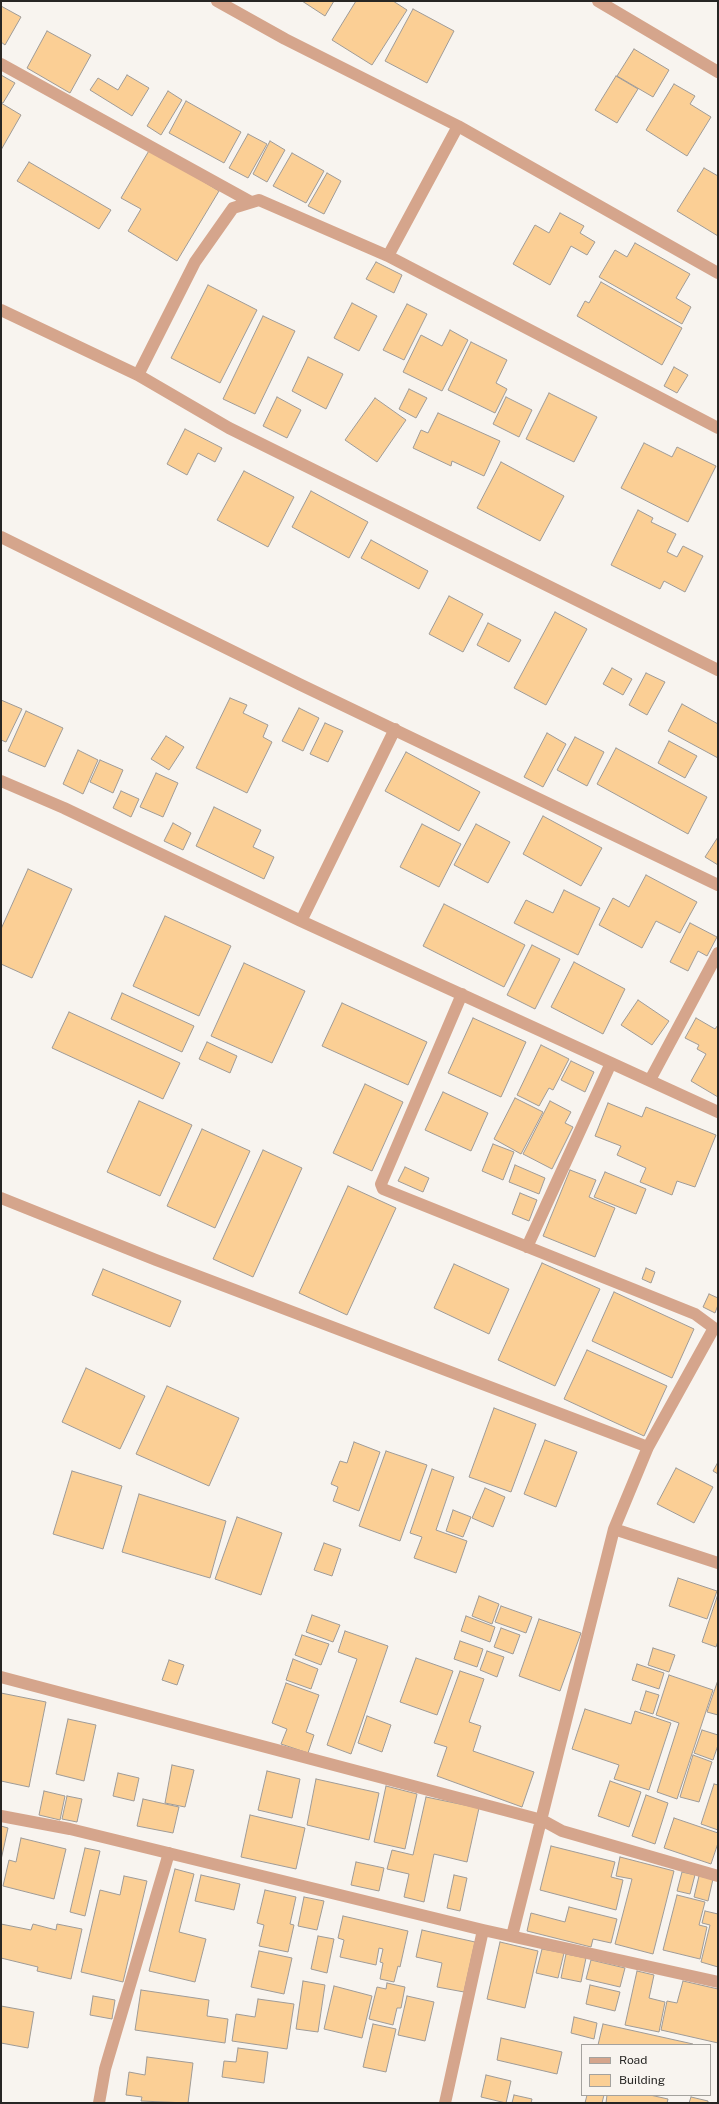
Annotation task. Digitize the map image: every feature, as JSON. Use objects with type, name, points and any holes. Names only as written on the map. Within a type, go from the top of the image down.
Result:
[{"type":"street","points":[[217,1],[285,39],[458,126],[718,273]]},
{"type":"street","points":[[598,1],[718,72]]},
{"type":"street","points":[[1,64],[251,202]]},
{"type":"street","points":[[388,256],[458,126]]},
{"type":"street","points":[[138,375],[195,262],[233,208],[259,200],[388,256],[718,428]]},
{"type":"street","points":[[1,310],[138,375],[229,428],[718,670]]},
{"type":"street","points":[[1,537],[718,885]]},
{"type":"street","points":[[302,921],[395,729]]},
{"type":"street","points":[[1,781],[64,808],[302,921],[718,1112]]},
{"type":"street","points":[[650,1080],[718,953]]},
{"type":"street","points":[[462,994],[381,1184],[383,1189],[387,1192],[695,1314],[714,1328],[648,1448],[614,1529],[512,1936]]},
{"type":"street","points":[[528,1247],[611,1063]]},
{"type":"street","points":[[1,1198],[156,1260],[648,1448]]},
{"type":"street","points":[[614,1529],[718,1563]]},
{"type":"street","points":[[1,1677],[542,1820],[562,1831],[718,1876]]},
{"type":"street","points":[[1,1816],[70,1829],[483,1930],[718,1982]]},
{"type":"street","points":[[99,2103],[105,2069],[169,1853]]},
{"type":"street","points":[[445,2103],[483,1930]]},
{"type":"building","points":[[302,1],[334,1],[325,16]]},
{"type":"building","points":[[356,1],[393,1],[407,10],[372,65],[332,40]]},
{"type":"building","points":[[1,6],[21,17],[5,45],[1,42]]},
{"type":"building","points":[[413,9],[454,31],[427,83],[385,61]]},
{"type":"building","points":[[47,31],[91,55],[70,93],[27,68]]},
{"type":"building","points":[[634,49],[669,70],[653,97],[617,76]]},
{"type":"building","points":[[1,75],[15,83],[3,103],[1,102]]},
{"type":"building","points":[[127,75],[149,88],[132,116],[90,90],[98,78],[118,90]]},
{"type":"building","points":[[616,76],[638,89],[617,123],[595,110]]},
{"type":"building","points":[[674,84],[695,96],[690,104],[711,117],[687,156],[646,130]]},
{"type":"building","points":[[168,91],[182,100],[161,135],[147,126]]},
{"type":"building","points":[[186,101],[241,132],[224,163],[169,133]]},
{"type":"building","points":[[1,103],[21,115],[1,150]]},
{"type":"building","points":[[248,134],[267,144],[248,178],[229,168]]},
{"type":"building","points":[[270,141],[285,150],[267,182],[253,174]]},
{"type":"building","points":[[150,149],[219,191],[177,261],[128,231],[141,209],[121,198]]},
{"type":"building","points":[[292,153],[324,171],[306,203],[273,186]]},
{"type":"building","points":[[29,162],[111,210],[99,229],[17,181]]},
{"type":"building","points":[[704,168],[718,176],[718,236],[677,211]]},
{"type":"building","points":[[327,173],[341,181],[324,214],[308,206]]},
{"type":"building","points":[[560,213],[584,226],[580,233],[595,242],[587,255],[571,246],[550,285],[513,264],[535,225],[549,233]]},
{"type":"building","points":[[635,243],[690,274],[676,298],[691,307],[682,324],[599,277],[615,250],[627,257]]},
{"type":"building","points":[[376,262],[402,275],[394,293],[366,279]]},
{"type":"building","points":[[601,282],[682,328],[662,365],[577,316],[585,301],[589,303]]},
{"type":"building","points":[[208,285],[257,310],[220,383],[171,358]]},
{"type":"building","points":[[352,303],[377,316],[359,351],[334,338]]},
{"type":"building","points":[[407,304],[427,314],[404,360],[383,350]]},
{"type":"building","points":[[263,316],[295,331],[255,414],[223,399]]},
{"type":"building","points":[[450,330],[468,340],[442,391],[403,372],[421,335],[442,346]]},
{"type":"building","points":[[471,342],[507,360],[496,383],[507,389],[495,413],[448,390]]},
{"type":"building","points":[[308,357],[343,374],[326,409],[292,391]]},
{"type":"building","points":[[674,367],[688,375],[677,393],[664,386]]},
{"type":"building","points":[[409,389],[427,398],[416,418],[399,409]]},
{"type":"building","points":[[549,393],[597,417],[574,462],[526,439]]},
{"type":"building","points":[[277,397],[301,410],[287,438],[263,426]]},
{"type":"building","points":[[506,397],[532,410],[519,437],[493,424]]},
{"type":"building","points":[[375,398],[406,420],[377,462],[345,440]]},
{"type":"building","points":[[438,413],[500,441],[484,476],[452,461],[451,466],[413,448],[421,430],[428,433]]},
{"type":"building","points":[[185,429],[222,448],[215,462],[198,453],[187,475],[167,464]]},
{"type":"building","points":[[644,443],[672,457],[677,447],[716,466],[688,522],[621,488]]},
{"type":"building","points":[[501,462],[564,496],[540,541],[477,508]]},
{"type":"building","points":[[244,471],[294,497],[268,547],[217,520]]},
{"type":"building","points":[[311,491],[368,522],[349,558],[292,527]]},
{"type":"building","points":[[638,510],[653,518],[651,522],[676,534],[667,552],[677,557],[683,546],[703,556],[685,592],[664,581],[660,589],[611,565]]},
{"type":"building","points":[[371,540],[428,571],[419,589],[361,558]]},
{"type":"building","points":[[449,596],[483,614],[463,652],[429,634]]},
{"type":"building","points":[[555,612],[587,629],[546,705],[514,688]]},
{"type":"building","points":[[488,623],[521,640],[509,662],[477,645]]},
{"type":"building","points":[[612,668],[632,679],[623,695],[603,684]]},
{"type":"building","points":[[646,673],[665,682],[647,715],[629,705]]},
{"type":"building","points":[[230,698],[247,705],[243,713],[268,725],[263,737],[272,742],[247,793],[196,768]]},
{"type":"building","points":[[1,700],[22,709],[6,742],[1,740]]},
{"type":"building","points":[[682,704],[718,724],[718,758],[668,731]]},
{"type":"building","points":[[299,708],[319,718],[303,751],[282,741]]},
{"type":"building","points":[[26,711],[63,728],[45,767],[8,751]]},
{"type":"building","points":[[325,723],[343,731],[328,762],[310,754]]},
{"type":"building","points":[[547,733],[566,744],[543,787],[524,777]]},
{"type":"building","points":[[166,736],[184,747],[169,770],[151,759]]},
{"type":"building","points":[[575,737],[604,752],[587,786],[557,770]]},
{"type":"building","points":[[669,741],[697,756],[685,778],[658,763]]},
{"type":"building","points":[[616,748],[707,797],[688,834],[597,784]]},
{"type":"building","points":[[78,750],[98,760],[83,794],[63,784]]},
{"type":"building","points":[[406,752],[480,792],[459,831],[385,791]]},
{"type":"building","points":[[100,760],[123,770],[113,793],[90,782]]},
{"type":"building","points":[[156,773],[178,783],[163,817],[140,807]]},
{"type":"building","points":[[121,791],[139,799],[131,817],[113,808]]},
{"type":"building","points":[[214,807],[261,830],[253,847],[274,857],[264,879],[196,846]]},
{"type":"building","points":[[543,816],[602,848],[581,886],[523,854]]},
{"type":"building","points":[[173,823],[191,833],[183,850],[164,841]]},
{"type":"building","points":[[422,824],[461,844],[439,887],[400,867]]},
{"type":"building","points":[[476,824],[510,842],[488,883],[454,865]]},
{"type":"building","points":[[718,837],[718,865],[705,857]]},
{"type":"building","points":[[28,869],[72,889],[32,978],[1,964],[1,929]]},
{"type":"building","points":[[646,875],[697,902],[680,933],[656,921],[642,948],[599,925],[613,898],[629,907]]},
{"type":"building","points":[[564,890],[600,908],[578,955],[514,923],[526,900],[553,913]]},
{"type":"building","points":[[444,904],[525,945],[504,987],[423,946]]},
{"type":"building","points":[[165,916],[231,946],[199,1016],[133,986]]},
{"type":"building","points":[[690,923],[717,937],[707,956],[698,951],[688,971],[670,962]]},
{"type":"building","points":[[532,945],[560,959],[535,1009],[507,995]]},
{"type":"building","points":[[574,962],[625,989],[603,1034],[551,1007]]},
{"type":"building","points":[[244,963],[305,991],[272,1063],[211,1036]]},
{"type":"building","points":[[122,993],[194,1026],[182,1052],[111,1019]]},
{"type":"building","points":[[638,1000],[669,1021],[652,1045],[621,1025]]},
{"type":"building","points":[[342,1003],[427,1042],[408,1085],[322,1046]]},
{"type":"building","points":[[69,1012],[180,1063],[163,1099],[52,1048]]},
{"type":"building","points":[[473,1018],[526,1042],[501,1097],[448,1073]]},
{"type":"building","points":[[696,1018],[715,1029],[718,1025],[718,1097],[691,1081],[706,1054],[697,1049],[699,1045],[685,1038]]},
{"type":"building","points":[[207,1042],[237,1056],[230,1073],[199,1059]]},
{"type":"building","points":[[541,1045],[569,1059],[553,1090],[549,1088],[539,1106],[517,1095]]},
{"type":"building","points":[[571,1061],[594,1072],[585,1092],[561,1080]]},
{"type":"building","points":[[365,1084],[403,1102],[372,1171],[333,1153]]},
{"type":"building","points":[[443,1092],[488,1113],[471,1151],[425,1130]]},
{"type":"building","points":[[515,1098],[543,1112],[521,1154],[494,1139]]},
{"type":"building","points":[[139,1101],[192,1125],[160,1196],[107,1172]]},
{"type":"building","points":[[550,1101],[571,1112],[565,1123],[573,1127],[552,1169],[523,1154]]},
{"type":"building","points":[[608,1103],[642,1117],[646,1107],[716,1135],[695,1187],[677,1181],[672,1195],[640,1182],[646,1168],[617,1155],[621,1146],[595,1136]]},
{"type":"building","points":[[202,1129],[250,1151],[215,1228],[167,1206]]},
{"type":"building","points":[[493,1144],[514,1152],[503,1180],[482,1171]]},
{"type":"building","points":[[263,1150],[302,1168],[253,1277],[213,1259]]},
{"type":"building","points":[[515,1165],[545,1178],[539,1194],[509,1182]]},
{"type":"building","points":[[405,1167],[429,1178],[423,1192],[398,1181]]},
{"type":"building","points":[[570,1170],[596,1180],[589,1197],[615,1208],[595,1257],[543,1236]]},
{"type":"building","points":[[605,1172],[646,1189],[636,1214],[594,1197]]},
{"type":"building","points":[[348,1186],[396,1208],[347,1315],[299,1293]]},
{"type":"building","points":[[520,1193],[537,1200],[529,1221],[512,1214]]},
{"type":"building","points":[[542,1263],[600,1289],[555,1386],[498,1360]]},
{"type":"building","points":[[454,1264],[509,1289],[489,1334],[434,1308]]},
{"type":"building","points":[[646,1268],[655,1272],[651,1283],[642,1279]]},
{"type":"building","points":[[103,1269],[181,1301],[170,1327],[92,1295]]},
{"type":"building","points":[[614,1292],[694,1329],[672,1378],[592,1341]]},
{"type":"building","points":[[709,1294],[718,1298],[718,1305],[715,1313],[703,1307]]},
{"type":"building","points":[[587,1350],[667,1386],[644,1436],[564,1399]]},
{"type":"building","points":[[86,1368],[145,1396],[120,1449],[62,1422]]},
{"type":"building","points":[[167,1386],[239,1418],[209,1486],[136,1454]]},
{"type":"building","points":[[494,1408],[536,1424],[511,1492],[469,1477]]},
{"type":"building","points":[[545,1440],[577,1452],[556,1507],[524,1494]]},
{"type":"building","points":[[354,1442],[380,1452],[359,1511],[333,1501],[338,1487],[331,1484],[340,1461],[347,1463]]},
{"type":"building","points":[[386,1451],[427,1465],[400,1541],[359,1526]]},
{"type":"building","points":[[718,1462],[718,1474],[713,1471]]},
{"type":"building","points":[[676,1468],[713,1487],[694,1523],[657,1504]]},
{"type":"building","points":[[432,1469],[454,1477],[436,1530],[467,1541],[456,1573],[414,1558],[422,1537],[410,1533]]},
{"type":"building","points":[[72,1471],[122,1486],[103,1549],[53,1534]]},
{"type":"building","points":[[485,1488],[505,1497],[493,1527],[472,1518]]},
{"type":"building","points":[[139,1494],[226,1521],[210,1578],[122,1552]]},
{"type":"building","points":[[453,1510],[471,1517],[463,1537],[446,1531]]},
{"type":"building","points":[[237,1517],[282,1533],[261,1595],[215,1579]]},
{"type":"building","points":[[324,1543],[341,1549],[332,1576],[314,1570]]},
{"type":"building","points":[[678,1578],[717,1591],[707,1619],[669,1606]]},
{"type":"building","points":[[718,1594],[718,1641],[716,1647],[702,1642]]},
{"type":"building","points":[[479,1596],[499,1604],[492,1624],[472,1616]]},
{"type":"building","points":[[501,1606],[532,1617],[526,1633],[495,1622]]},
{"type":"building","points":[[312,1615],[340,1625],[333,1642],[306,1632]]},
{"type":"building","points":[[466,1616],[495,1627],[490,1642],[461,1631]]},
{"type":"building","points":[[539,1619],[581,1633],[560,1691],[519,1676]]},
{"type":"building","points":[[501,1628],[520,1635],[513,1654],[494,1647]]},
{"type":"building","points":[[345,1631],[388,1646],[351,1754],[327,1745],[357,1659],[338,1652]]},
{"type":"building","points":[[302,1635],[329,1644],[321,1665],[295,1655]]},
{"type":"building","points":[[460,1641],[483,1649],[477,1667],[454,1659]]},
{"type":"building","points":[[653,1648],[675,1655],[669,1672],[648,1665]]},
{"type":"building","points":[[487,1651],[504,1657],[497,1677],[480,1670]]},
{"type":"building","points":[[416,1658],[453,1671],[437,1715],[400,1702]]},
{"type":"building","points":[[293,1659],[318,1669],[311,1689],[286,1680]]},
{"type":"building","points":[[169,1660],[184,1665],[177,1685],[162,1680]]},
{"type":"building","points":[[637,1664],[664,1673],[659,1689],[632,1680]]},
{"type":"building","points":[[460,1671],[484,1679],[469,1722],[481,1726],[473,1751],[534,1772],[522,1807],[437,1776],[447,1747],[434,1743]]},
{"type":"building","points":[[669,1675],[713,1690],[677,1799],[657,1792],[679,1723],[656,1715]]},
{"type":"building","points":[[718,1680],[718,1715],[707,1712]]},
{"type":"building","points":[[286,1683],[319,1695],[306,1732],[314,1735],[308,1753],[281,1744],[287,1729],[272,1723]]},
{"type":"building","points":[[646,1691],[659,1695],[653,1714],[640,1710]]},
{"type":"building","points":[[1,1693],[46,1702],[29,1787],[1,1781]]},
{"type":"building","points":[[585,1709],[631,1724],[635,1711],[671,1723],[649,1790],[614,1779],[619,1765],[572,1749]]},
{"type":"building","points":[[367,1716],[391,1725],[382,1752],[358,1743]]},
{"type":"building","points":[[68,1719],[96,1725],[84,1781],[56,1774]]},
{"type":"building","points":[[702,1730],[718,1735],[718,1745],[713,1760],[694,1753]]},
{"type":"building","points":[[693,1755],[712,1762],[699,1802],[680,1797]]},
{"type":"building","points":[[172,1765],[194,1770],[185,1807],[165,1803]]},
{"type":"building","points":[[267,1771],[300,1779],[292,1818],[258,1810]]},
{"type":"building","points":[[118,1773],[139,1778],[134,1801],[113,1796]]},
{"type":"building","points":[[316,1779],[379,1793],[369,1840],[307,1825]]},
{"type":"building","points":[[610,1781],[641,1792],[629,1827],[598,1816]]},
{"type":"building","points":[[714,1784],[718,1785],[718,1830],[701,1824]]},
{"type":"building","points":[[386,1786],[417,1794],[405,1849],[374,1842]]},
{"type":"building","points":[[44,1791],[65,1796],[60,1820],[39,1815]]},
{"type":"building","points":[[646,1795],[668,1803],[655,1844],[632,1836]]},
{"type":"building","points":[[67,1796],[82,1799],[77,1822],[62,1819]]},
{"type":"building","points":[[426,1797],[479,1808],[467,1862],[434,1854],[424,1902],[404,1897],[409,1874],[387,1869],[392,1850],[413,1855]]},
{"type":"building","points":[[143,1799],[179,1807],[173,1833],[137,1826]]},
{"type":"building","points":[[250,1815],[305,1828],[296,1869],[241,1857]]},
{"type":"building","points":[[674,1818],[718,1833],[718,1843],[711,1864],[664,1848]]},
{"type":"building","points":[[1,1826],[8,1828],[1,1860]]},
{"type":"building","points":[[21,1838],[66,1849],[54,1899],[3,1886],[9,1860],[16,1862]]},
{"type":"building","points":[[551,1846],[615,1862],[611,1877],[623,1880],[616,1910],[540,1890]]},
{"type":"building","points":[[85,1848],[100,1851],[85,1916],[70,1912]]},
{"type":"building","points":[[620,1857],[674,1871],[653,1954],[615,1944],[632,1879],[616,1876]]},
{"type":"building","points":[[356,1862],[384,1868],[379,1891],[351,1885]]},
{"type":"building","points":[[175,1869],[194,1874],[179,1932],[206,1939],[195,1982],[149,1971]]},
{"type":"building","points":[[682,1872],[695,1875],[690,1894],[677,1891]]},
{"type":"building","points":[[201,1875],[240,1884],[234,1910],[195,1901]]},
{"type":"building","points":[[454,1875],[467,1878],[460,1911],[447,1908]]},
{"type":"building","points":[[124,1876],[147,1881],[123,1982],[81,1972],[100,1890],[120,1895]]},
{"type":"building","points":[[699,1876],[713,1879],[708,1901],[694,1897]]},
{"type":"building","points":[[265,1890],[296,1897],[290,1924],[294,1925],[288,1952],[259,1946],[264,1925],[257,1923]]},
{"type":"building","points":[[677,1895],[705,1902],[699,1925],[707,1927],[700,1959],[663,1950]]},
{"type":"building","points":[[304,1897],[324,1901],[317,1930],[298,1926]]},
{"type":"building","points":[[569,1907],[617,1919],[611,1943],[593,1939],[591,1947],[527,1931],[531,1913],[565,1922]]},
{"type":"building","points":[[705,1911],[718,1914],[718,1967],[701,1962],[710,1925],[702,1923]]},
{"type":"building","points":[[343,1916],[408,1931],[400,1967],[398,1966],[394,1982],[380,1979],[383,1963],[380,1962],[383,1949],[379,1948],[376,1965],[340,1957],[344,1940],[338,1938]]},
{"type":"building","points":[[1,1924],[31,1930],[33,1924],[56,1930],[57,1924],[82,1929],[71,1979],[37,1971],[38,1967],[1,1958]]},
{"type":"building","points":[[422,1930],[475,1942],[464,1992],[437,1987],[442,1963],[416,1957]]},
{"type":"building","points":[[318,1936],[334,1939],[327,1973],[311,1969]]},
{"type":"building","points":[[500,1942],[538,1951],[525,2008],[487,1999]]},
{"type":"building","points":[[542,1949],[564,1953],[558,1978],[536,1973]]},
{"type":"building","points":[[259,1951],[292,1958],[284,1994],[251,1987]]},
{"type":"building","points":[[566,1954],[586,1958],[581,1982],[561,1978]]},
{"type":"building","points":[[591,1960],[625,1968],[620,1987],[586,1979]]},
{"type":"building","points":[[637,1971],[654,1975],[649,1998],[665,2002],[659,2032],[625,2025]]},
{"type":"building","points":[[303,1981],[325,1985],[318,2032],[296,2029]]},
{"type":"building","points":[[683,1981],[718,1989],[718,2043],[661,2030],[667,2001],[677,2003]]},
{"type":"building","points":[[387,1983],[405,1987],[401,2008],[397,2008],[393,2025],[369,2019],[377,1987],[386,1989]]},
{"type":"building","points":[[590,1985],[620,1992],[615,2011],[586,2004]]},
{"type":"building","points":[[334,1986],[372,1996],[362,2038],[324,2029]]},
{"type":"building","points":[[141,1990],[209,2000],[207,2016],[228,2019],[225,2043],[135,2030]]},
{"type":"building","points":[[93,1996],[115,2000],[112,2019],[90,2015]]},
{"type":"building","points":[[407,1996],[434,2002],[425,2041],[398,2035]]},
{"type":"building","points":[[258,1999],[294,2004],[287,2049],[232,2041],[236,2014],[255,2017]]},
{"type":"building","points":[[1,2006],[34,2012],[28,2048],[1,2043]]},
{"type":"building","points":[[574,2017],[597,2023],[594,2039],[571,2033]]},
{"type":"building","points":[[373,2024],[396,2029],[386,2072],[363,2067]]},
{"type":"building","points":[[603,2024],[693,2044],[598,2044]]},
{"type":"building","points":[[501,2038],[562,2052],[557,2074],[497,2060]]},
{"type":"building","points":[[238,2048],[268,2052],[264,2083],[222,2077],[224,2061],[236,2062]]},
{"type":"building","points":[[147,2057],[193,2063],[188,2103],[141,2101],[142,2097],[126,2095],[129,2072],[145,2075]]},
{"type":"building","points":[[486,2075],[511,2081],[506,2103],[481,2097]]},
{"type":"building","points":[[514,2095],[532,2099],[531,2103],[512,2103]]},
{"type":"building","points":[[587,2096],[604,2096],[602,2103],[585,2103]]},
{"type":"building","points":[[607,2096],[654,2096],[668,2099],[667,2103],[606,2103]]},
{"type":"building","points":[[691,2097],[708,2101],[708,2103],[689,2103]]}]
